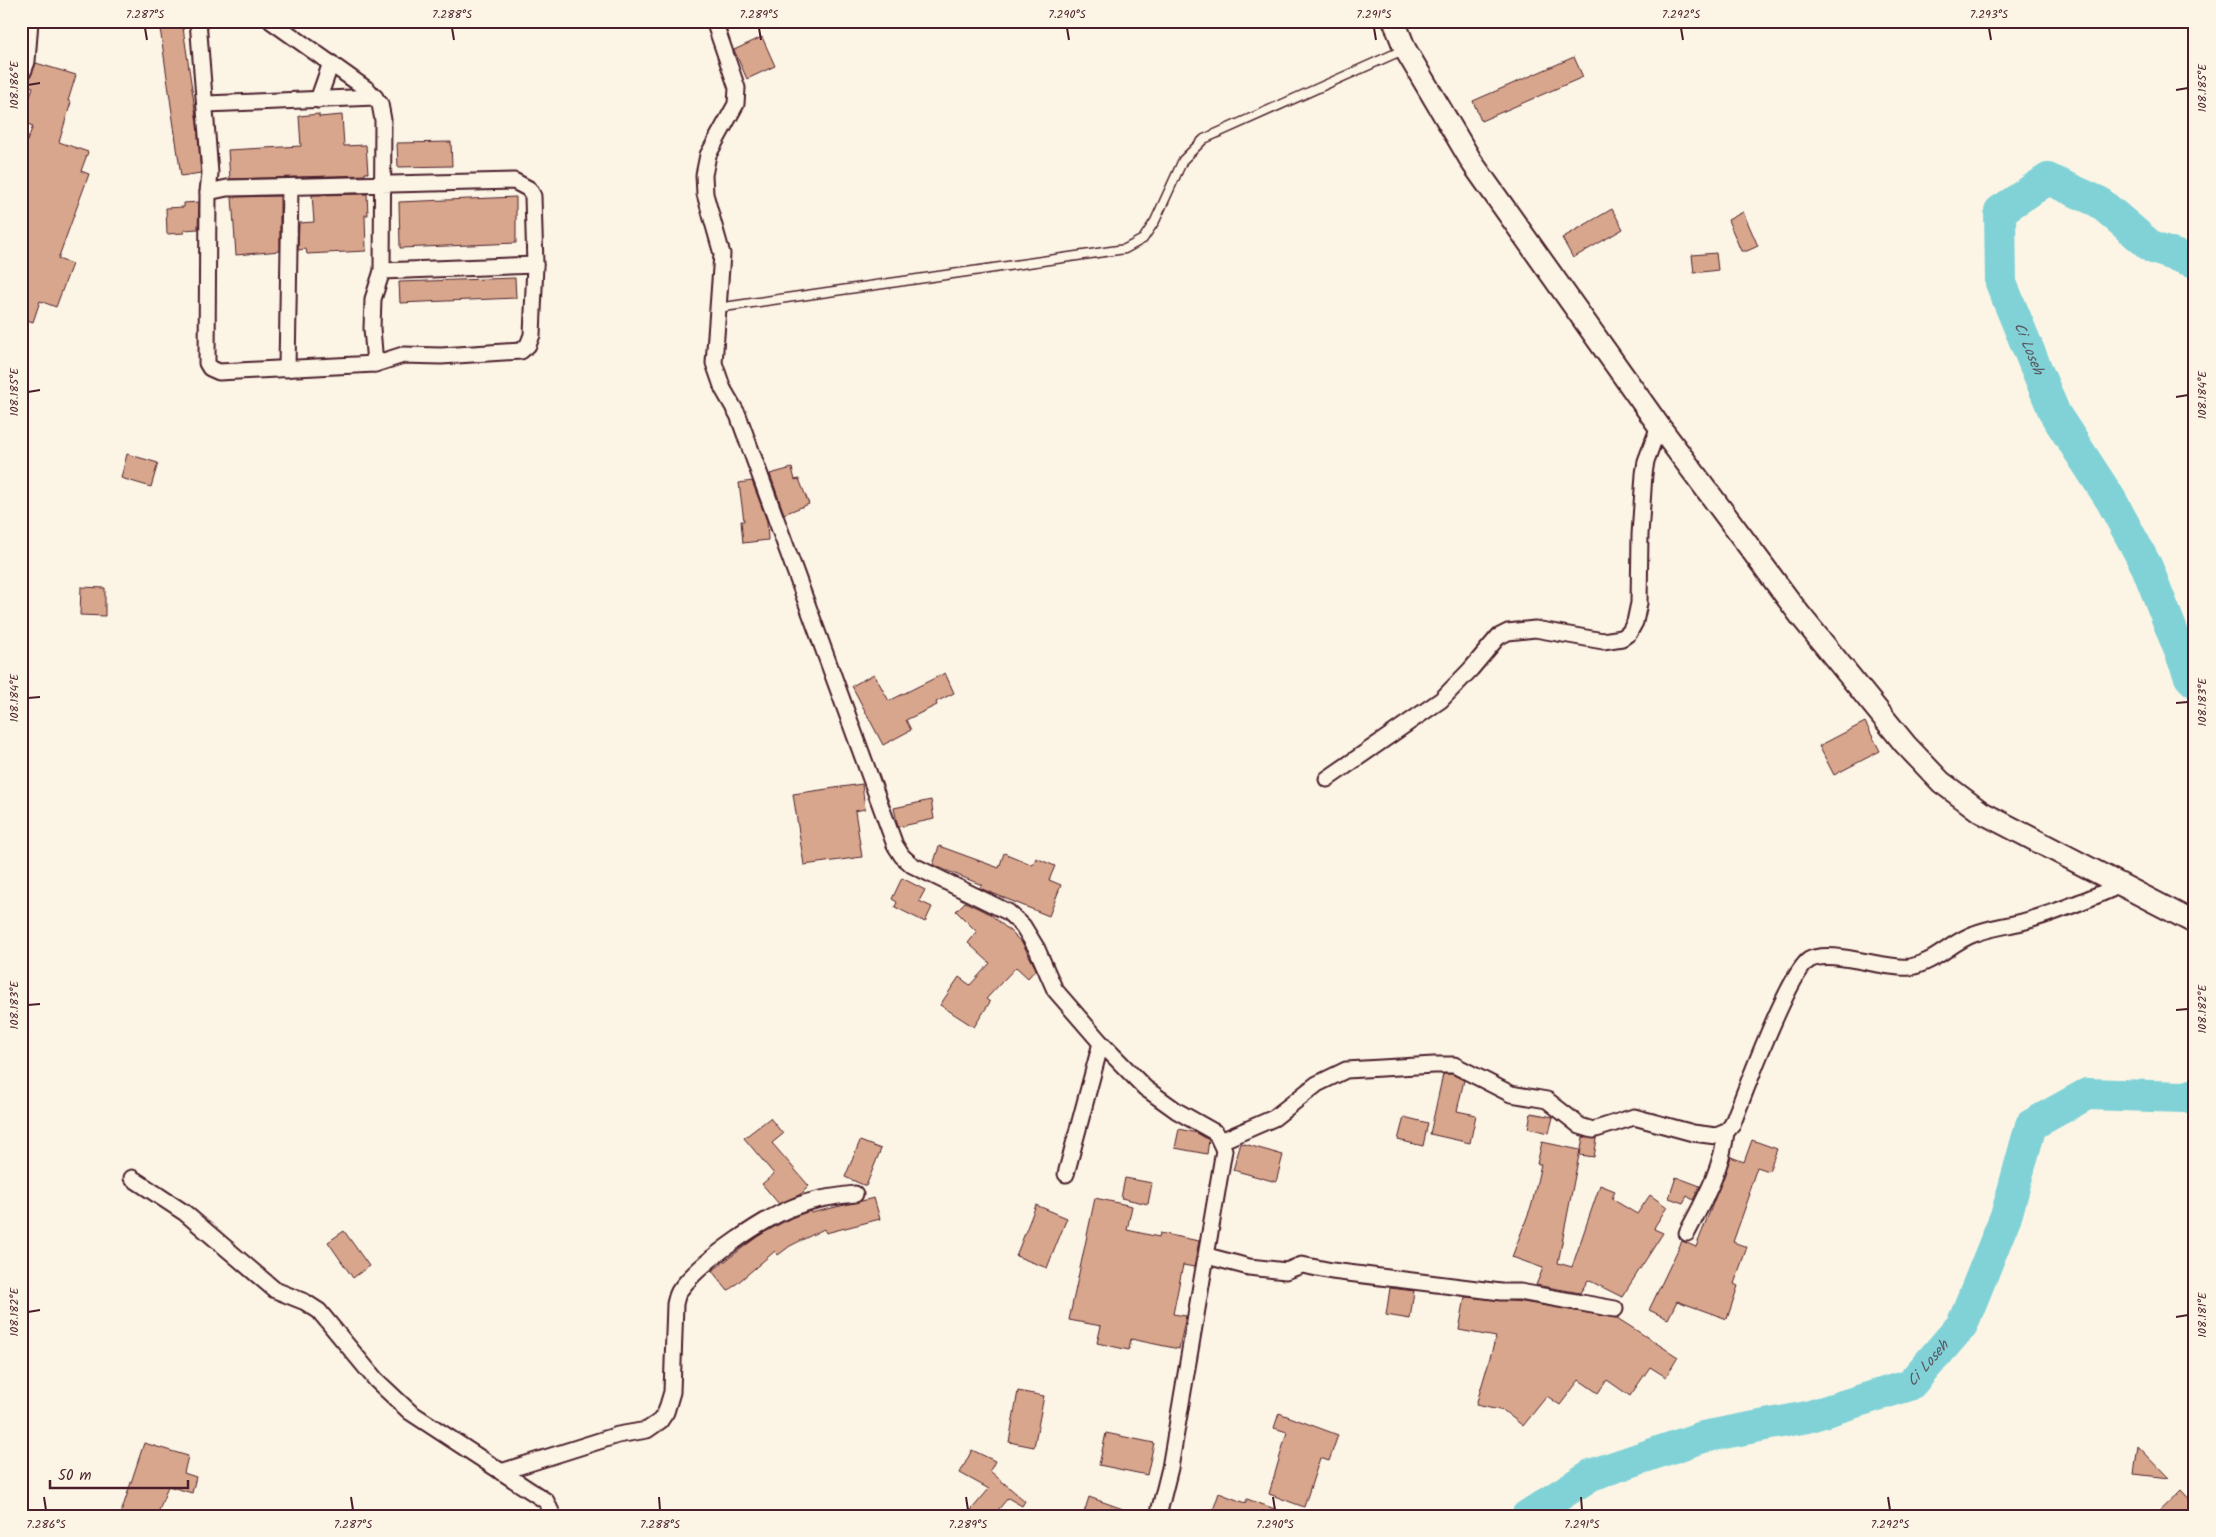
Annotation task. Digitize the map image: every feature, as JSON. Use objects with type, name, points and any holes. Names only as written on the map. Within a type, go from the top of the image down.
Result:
[{"type":"street","points":[[22,64],[27,21]]},
{"type":"street","points":[[198,21],[210,173],[208,192],[207,363],[210,368],[219,372],[375,364],[403,355],[441,356],[521,351],[528,345],[532,335],[535,265],[533,196],[523,184],[514,181],[383,184],[227,188],[208,192]]},
{"type":"street","points":[[272,21],[368,90],[380,104],[383,120],[382,271],[373,299],[372,340],[375,364]]},
{"type":"street","points":[[714,21],[738,95],[736,104],[708,155],[704,175],[705,194],[722,254],[713,354],[715,372],[738,416],[895,845],[902,856],[912,865],[1008,912],[1023,926],[1037,949],[1055,990],[1101,1043],[1145,1088],[1177,1111],[1216,1133],[1221,1141],[1224,1158],[1170,1468],[1158,1516]]},
{"type":"street","points":[[1394,21],[1405,49],[1473,164],[1659,426],[1800,615],[1906,744],[1942,782],[1981,812],[2195,923]]},
{"type":"street","points":[[318,100],[330,63]]},
{"type":"street","points":[[206,104],[375,97]]},
{"type":"street","points":[[287,369],[290,187]]},
{"type":"street","points":[[382,271],[535,265]]},
{"type":"street","points":[[1327,779],[1441,700],[1498,637],[1508,632],[1535,629],[1603,641],[1622,638],[1629,633],[1635,622],[1639,603],[1640,534],[1645,468],[1659,426]]},
{"type":"street","points":[[1221,1141],[1274,1118],[1317,1084],[1346,1070],[1434,1065],[1454,1065],[1511,1094],[1547,1100],[1580,1126],[1593,1130],[1634,1117],[1693,1133],[1716,1136],[1726,1132],[1732,1125],[1771,1029],[1794,982],[1808,961],[1817,956],[1832,956],[1859,962],[1912,966],[1930,960],[1972,934],[2072,907],[2121,885]]},
{"type":"street","points":[[1066,1174],[1101,1043]]},
{"type":"street","points":[[1687,1233],[1715,1178],[1722,1159],[1726,1132]]},
{"type":"street","points":[[132,1178],[185,1213],[275,1290],[304,1302],[319,1312],[376,1380],[410,1412],[546,1501],[553,1516]]},
{"type":"street","points":[[502,1472],[618,1435],[646,1430],[660,1421],[666,1412],[672,1392],[675,1304],[678,1292],[683,1286],[711,1258],[764,1223],[801,1204],[855,1194]]},
{"type":"street","points":[[1207,1256],[1249,1267],[1286,1271],[1306,1265],[1360,1274],[1501,1292],[1520,1292],[1615,1308]]},
{"type":"lane","points":[[718,308],[1125,249],[1143,239],[1154,221],[1183,160],[1204,140],[1405,49]]},
{"type":"building","points":[[159,21],[182,21],[197,123],[201,173],[181,176]]},
{"type":"building","points":[[762,37],[775,66],[747,79],[734,50]]},
{"type":"building","points":[[1574,57],[1583,77],[1481,121],[1473,101]]},
{"type":"building","points":[[36,63],[76,75],[68,101],[71,102],[59,142],[88,152],[81,171],[89,174],[58,259],[72,264],[56,307],[40,301],[33,322],[21,318],[21,156],[33,126],[22,122],[33,87],[27,85]]},
{"type":"building","points":[[319,114],[319,117],[342,115],[344,146],[366,145],[368,173],[365,173],[365,175],[230,179],[228,150],[301,146],[299,116]]},
{"type":"building","points":[[451,142],[452,166],[398,167],[397,143]]},
{"type":"building","points":[[367,194],[368,215],[365,215],[366,251],[307,254],[306,249],[298,250],[299,223],[314,222],[312,195]]},
{"type":"building","points":[[280,196],[280,251],[236,255],[232,197]]},
{"type":"building","points":[[516,197],[516,243],[400,248],[399,202]]},
{"type":"building","points":[[199,202],[198,229],[184,230],[184,233],[167,234],[166,208],[184,207],[184,203]]},
{"type":"building","points":[[1612,209],[1623,229],[1573,258],[1562,238]]},
{"type":"building","points":[[1743,212],[1758,246],[1747,251],[1741,251],[1728,220]]},
{"type":"building","points":[[1716,253],[1718,270],[1694,273],[1692,255]]},
{"type":"building","points":[[515,278],[516,298],[400,303],[399,282]]},
{"type":"building","points":[[127,454],[158,463],[151,487],[121,478]]},
{"type":"building","points":[[792,468],[795,480],[799,479],[809,504],[784,514],[770,474]]},
{"type":"building","points":[[752,481],[767,521],[768,540],[743,543],[741,521],[744,521],[739,483]]},
{"type":"building","points":[[81,587],[105,588],[105,616],[80,615]]},
{"type":"building","points":[[945,673],[954,693],[936,702],[937,705],[906,720],[911,730],[883,745],[852,686],[874,674],[889,701]]},
{"type":"building","points":[[1865,722],[1880,751],[1834,775],[1819,746]]},
{"type":"building","points":[[862,784],[865,809],[855,811],[862,857],[804,865],[793,794]]},
{"type":"building","points":[[931,800],[934,819],[898,827],[894,808]]},
{"type":"building","points":[[939,846],[999,868],[1004,853],[1033,865],[1036,858],[1055,866],[1049,880],[1061,885],[1049,916],[979,888],[982,885],[933,865]]},
{"type":"building","points":[[902,878],[925,890],[919,901],[932,907],[925,922],[895,907],[897,902],[892,899]]},
{"type":"building","points":[[965,902],[990,914],[1010,931],[1023,944],[1036,969],[1028,978],[1016,967],[986,999],[990,1002],[974,1027],[940,1005],[959,977],[970,985],[990,963],[968,943],[977,932],[956,911]]},
{"type":"building","points":[[1443,1074],[1452,1074],[1464,1080],[1457,1111],[1476,1115],[1470,1143],[1430,1134]]},
{"type":"building","points":[[1531,1113],[1553,1117],[1549,1133],[1528,1128]]},
{"type":"building","points":[[1404,1117],[1428,1123],[1423,1146],[1398,1140]]},
{"type":"building","points":[[770,1118],[783,1134],[772,1143],[809,1186],[801,1194],[779,1204],[762,1184],[774,1174],[744,1138]]},
{"type":"building","points":[[1179,1129],[1197,1133],[1209,1140],[1207,1154],[1175,1148]]},
{"type":"building","points":[[1583,1137],[1597,1139],[1594,1157],[1580,1155]]},
{"type":"building","points":[[1752,1140],[1777,1149],[1769,1171],[1757,1167],[1748,1194],[1750,1194],[1733,1242],[1747,1247],[1734,1284],[1738,1286],[1727,1319],[1677,1301],[1668,1319],[1649,1310],[1682,1241],[1696,1247],[1731,1157],[1744,1162]]},
{"type":"building","points":[[860,1141],[881,1149],[866,1186],[845,1177]]},
{"type":"building","points":[[1542,1142],[1580,1150],[1558,1263],[1572,1267],[1600,1185],[1615,1191],[1612,1199],[1637,1214],[1650,1195],[1667,1207],[1654,1229],[1663,1233],[1622,1297],[1588,1280],[1580,1293],[1536,1285],[1543,1268],[1512,1257],[1532,1204],[1541,1164],[1537,1164]]},
{"type":"building","points":[[1241,1143],[1283,1155],[1276,1182],[1233,1170]]},
{"type":"building","points":[[1676,1177],[1700,1186],[1693,1200],[1687,1196],[1683,1203],[1669,1198]]},
{"type":"building","points":[[1125,1178],[1152,1183],[1148,1204],[1121,1198]]},
{"type":"building","points":[[874,1198],[880,1219],[826,1233],[824,1229],[790,1246],[778,1255],[775,1251],[728,1291],[712,1271],[758,1236],[791,1218],[810,1211],[811,1213]]},
{"type":"building","points":[[1095,1198],[1132,1206],[1127,1230],[1159,1237],[1160,1233],[1199,1241],[1194,1267],[1183,1265],[1173,1314],[1186,1316],[1179,1349],[1131,1339],[1129,1350],[1097,1343],[1101,1326],[1069,1320]]},
{"type":"building","points":[[1036,1205],[1067,1218],[1047,1268],[1016,1256]]},
{"type":"building","points":[[344,1231],[369,1266],[353,1278],[328,1242]]},
{"type":"building","points":[[1390,1288],[1414,1291],[1410,1319],[1386,1315]]},
{"type":"building","points":[[1465,1297],[1523,1302],[1617,1318],[1678,1357],[1666,1377],[1650,1367],[1630,1396],[1607,1380],[1598,1393],[1579,1380],[1560,1405],[1547,1396],[1523,1426],[1504,1411],[1476,1405],[1496,1337],[1459,1330]]},
{"type":"building","points":[[1018,1391],[1044,1396],[1034,1447],[1009,1442]]},
{"type":"building","points":[[1279,1413],[1338,1435],[1329,1461],[1320,1458],[1304,1507],[1269,1494],[1287,1432],[1274,1428]]},
{"type":"building","points":[[1106,1433],[1154,1443],[1147,1475],[1099,1465]]},
{"type":"building","points":[[144,1443],[188,1456],[184,1473],[196,1477],[192,1493],[168,1486],[157,1516],[120,1516]]},
{"type":"building","points":[[2138,1446],[2169,1478],[2134,1474]]},
{"type":"building","points":[[972,1450],[995,1461],[990,1471],[1025,1501],[1022,1506],[1008,1498],[993,1516],[966,1516],[989,1489],[960,1473]]},
{"type":"building","points":[[2181,1490],[2195,1505],[2195,1516],[2154,1516]]},
{"type":"building","points":[[1219,1493],[1245,1503],[1247,1499],[1289,1514],[1289,1516],[1211,1516]]},
{"type":"building","points":[[1089,1497],[1137,1514],[1137,1516],[1083,1516]]},
{"type":"waterway","name":"Ci Loseh","points":[[2195,262],[2153,248],[2099,202],[2048,179],[2000,211],[2001,283],[2055,414],[2111,500],[2147,567],[2190,677],[2195,682]]},
{"type":"waterway","name":"Ci Loseh","points":[[1527,1516],[1591,1475],[1703,1437],[1807,1417],[1910,1385],[1962,1325],[2007,1213],[2031,1125],[2087,1094],[2185,1097],[2195,1094]]}]
